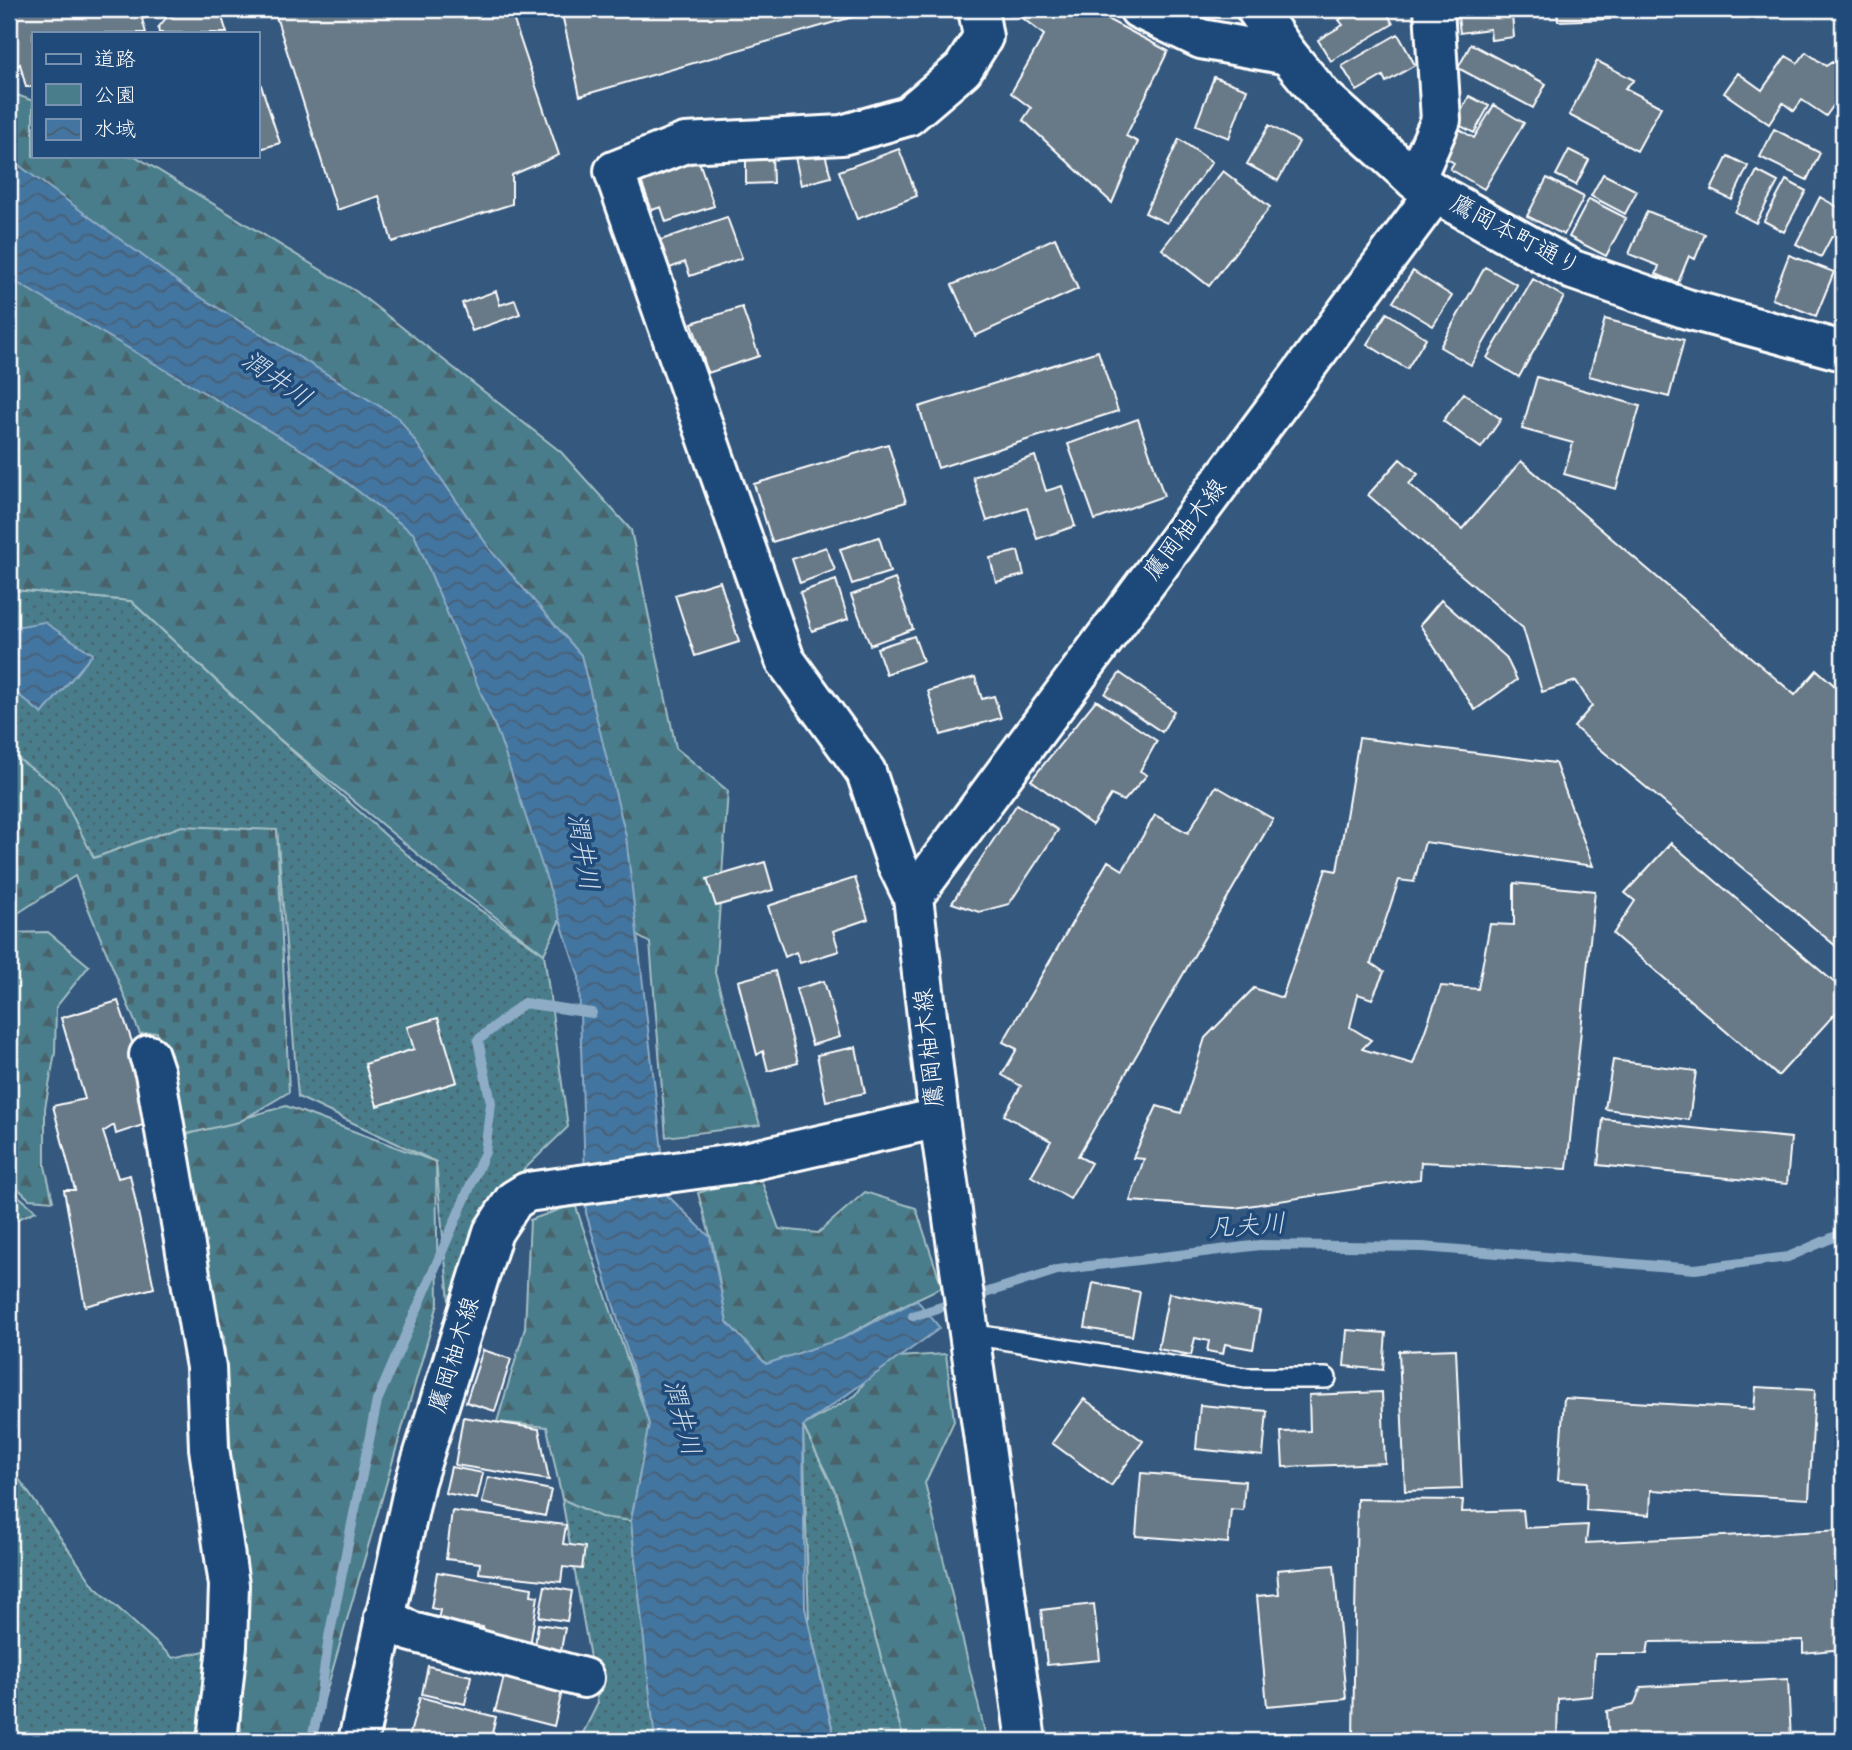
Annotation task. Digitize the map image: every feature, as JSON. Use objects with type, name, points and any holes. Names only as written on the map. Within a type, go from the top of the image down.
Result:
[{"type":"street","points":[[913,897],[896,862],[866,772],[785,660],[614,171],[685,143],[842,135],[908,116],[963,69],[983,37],[978,9]]},
{"type":"street","points":[[1139,9],[1201,39],[1288,55]]},
{"type":"street","name":"鷹岡本町通り","points":[[1256,9],[1288,55],[1322,96],[1425,187],[1573,270],[1687,309],[1833,348]]},
{"type":"street","name":"鷹岡柚木線","points":[[358,1741],[415,1482],[493,1232],[514,1200],[527,1192],[741,1163],[939,1118],[913,897],[1425,187],[1441,120],[1433,9]]},
{"type":"street","points":[[149,1055],[155,1073],[206,1367],[209,1448],[229,1585],[227,1646],[217,1741]]},
{"type":"street","points":[[939,1118],[1026,1741]]},
{"type":"street","points":[[384,1617],[412,1632],[584,1678]]},
{"type":"lane","points":[[970,1330],[1245,1378],[1326,1378]]},
{"type":"green space","points":[[9,92],[32,101],[32,158],[138,158],[357,292],[561,452],[631,530],[676,748],[728,791],[715,973],[760,1125],[666,1137],[650,943],[570,898],[544,954],[464,893],[278,738],[131,601],[15,590],[9,596]]},
{"type":"green space","points":[[15,590],[131,601],[432,877],[544,954],[568,1127],[503,1190],[450,1312],[436,1162],[298,1097],[277,830],[168,831],[94,858],[26,765],[9,751],[9,596]]},
{"type":"green space","points":[[9,752],[58,788],[94,858],[182,826],[277,830],[289,1092],[239,1122],[182,1135],[157,1032],[140,1034],[75,876],[9,919]]},
{"type":"green space","points":[[48,932],[89,966],[56,1007],[55,1053],[45,1108],[45,1166],[53,1201],[29,1199],[9,1180],[9,933]]},
{"type":"green space","points":[[286,1106],[436,1162],[438,1304],[312,1741],[241,1741],[238,1574],[224,1337],[206,1300],[182,1136]]},
{"type":"green space","points":[[759,1174],[779,1229],[818,1233],[865,1192],[916,1208],[942,1287],[883,1315],[820,1351],[766,1364],[729,1335],[713,1246],[698,1193]]},
{"type":"green space","points":[[9,1188],[36,1211],[9,1223]]},
{"type":"green space","points":[[575,1204],[649,1424],[631,1521],[601,1517],[562,1499],[547,1427],[497,1422],[525,1328],[530,1220]]},
{"type":"green space","points":[[946,1354],[954,1421],[925,1483],[987,1741],[904,1741],[836,1493],[803,1426],[856,1395],[880,1358]]},
{"type":"green space","points":[[803,1426],[836,1493],[904,1741],[835,1741],[809,1623]]},
{"type":"green space","points":[[19,1479],[95,1587],[173,1658],[227,1646],[217,1741],[9,1741],[9,1482]]},
{"type":"green space","points":[[562,1499],[631,1521],[657,1741],[579,1741],[598,1703]]},
{"type":"water","name":"潤井川","points":[[9,158],[192,292],[399,418],[492,552],[581,655],[626,836],[667,1195],[710,1237],[727,1322],[766,1364],[843,1338],[917,1300],[940,1328],[803,1426],[805,1608],[835,1741],[655,1741],[631,1521],[649,1424],[586,1213],[579,977],[499,736],[414,534],[312,456],[9,278]]},
{"type":"water","points":[[44,622],[93,654],[42,714],[9,687],[9,628]]},
{"type":"building","points":[[9,9],[170,9],[142,19],[146,32],[32,32],[32,87],[26,87],[20,64],[9,72]]},
{"type":"building","points":[[192,9],[216,9],[220,11],[227,32],[159,32],[158,28],[166,18]]},
{"type":"building","points":[[510,9],[559,155],[512,175],[512,204],[392,242],[379,196],[337,210],[274,10]]},
{"type":"building","points":[[564,9],[880,9],[580,96],[562,14]]},
{"type":"building","points":[[1011,9],[1088,9],[1168,51],[1126,136],[1138,142],[1112,203],[1023,120],[1031,108],[1011,93],[1044,35]]},
{"type":"building","points":[[1311,9],[1334,9],[1315,18]]},
{"type":"building","points":[[1357,9],[1385,9],[1393,24],[1331,61],[1318,40],[1343,25],[1339,20]]},
{"type":"building","points":[[1457,9],[1523,9],[1524,14],[1512,15],[1514,37],[1491,40],[1490,29],[1460,33]]},
{"type":"building","points":[[1557,9],[1610,9],[1610,19],[1558,21]]},
{"type":"building","points":[[1398,34],[1415,65],[1386,82],[1383,76],[1357,91],[1342,66]]},
{"type":"building","points":[[1471,44],[1546,84],[1533,108],[1458,68]]},
{"type":"building","points":[[1806,52],[1826,66],[1832,62],[1843,70],[1843,92],[1826,116],[1802,100],[1794,111],[1783,103],[1769,124],[1724,93],[1738,73],[1762,90],[1786,56],[1798,63]]},
{"type":"building","points":[[1597,61],[1634,80],[1625,88],[1661,107],[1637,151],[1569,115]]},
{"type":"building","points":[[1214,77],[1247,89],[1229,138],[1196,125]]},
{"type":"building","points":[[259,79],[280,143],[259,149]]},
{"type":"building","points":[[1469,96],[1489,106],[1474,133],[1455,123]]},
{"type":"building","points":[[1494,105],[1524,123],[1484,189],[1450,169],[1454,163],[1441,155],[1457,128],[1474,138]]},
{"type":"building","points":[[1269,125],[1299,142],[1278,181],[1247,164]]},
{"type":"building","points":[[1774,129],[1820,153],[1807,180],[1760,157]]},
{"type":"building","points":[[1179,139],[1212,162],[1167,223],[1145,213]]},
{"type":"building","points":[[899,149],[917,196],[857,219],[839,171]]},
{"type":"building","points":[[824,150],[831,177],[801,185],[795,157]]},
{"type":"building","points":[[1569,150],[1589,160],[1576,185],[1556,175]]},
{"type":"building","points":[[746,155],[772,155],[773,183],[746,184]]},
{"type":"building","points":[[1728,156],[1748,166],[1732,200],[1711,190]]},
{"type":"building","points":[[699,161],[714,206],[666,222],[661,207],[652,210],[641,181]]},
{"type":"building","points":[[1223,171],[1270,207],[1209,286],[1162,249]]},
{"type":"building","points":[[1757,171],[1778,182],[1756,223],[1735,212]]},
{"type":"building","points":[[1603,174],[1637,191],[1625,214],[1591,196]]},
{"type":"building","points":[[1547,178],[1584,197],[1564,235],[1527,216]]},
{"type":"building","points":[[1786,180],[1806,191],[1784,232],[1764,221]]},
{"type":"building","points":[[1820,197],[1843,210],[1841,237],[1832,236],[1821,257],[1796,244]]},
{"type":"building","points":[[1589,199],[1626,218],[1606,256],[1569,237]]},
{"type":"building","points":[[1647,211],[1705,234],[1695,259],[1689,256],[1678,283],[1656,274],[1659,266],[1629,254]]},
{"type":"building","points":[[727,217],[742,258],[690,276],[685,262],[665,270],[655,242]]},
{"type":"building","points":[[1055,238],[1078,289],[975,336],[952,285]]},
{"type":"building","points":[[1789,255],[1834,272],[1816,316],[1772,299]]},
{"type":"building","points":[[1485,267],[1517,285],[1471,365],[1440,347]]},
{"type":"building","points":[[1413,271],[1452,296],[1433,326],[1393,302]]},
{"type":"building","points":[[1533,279],[1564,297],[1519,377],[1487,358]]},
{"type":"building","points":[[496,291],[500,305],[515,300],[520,314],[472,331],[462,303]]},
{"type":"building","points":[[742,307],[759,356],[708,373],[692,323]]},
{"type":"building","points":[[1387,313],[1426,338],[1407,369],[1367,344]]},
{"type":"building","points":[[1605,319],[1684,340],[1669,397],[1589,376]]},
{"type":"building","points":[[1098,351],[1118,411],[938,468],[919,407]]},
{"type":"building","points":[[1537,377],[1640,406],[1616,489],[1564,474],[1573,443],[1522,429]]},
{"type":"building","points":[[1464,393],[1501,419],[1481,448],[1443,421]]},
{"type":"building","points":[[1138,419],[1164,496],[1095,520],[1068,444]]},
{"type":"building","points":[[888,444],[906,502],[772,542],[754,484]]},
{"type":"building","points":[[1035,456],[1046,491],[1062,486],[1075,526],[1037,539],[1027,508],[987,521],[973,477]]},
{"type":"building","points":[[1400,459],[1418,474],[1409,484],[1462,529],[1521,461],[1795,695],[1817,670],[1843,693],[1843,952],[1574,727],[1592,706],[1576,681],[1542,692],[1523,628],[1368,495]]},
{"type":"building","points":[[879,537],[890,572],[852,584],[840,549]]},
{"type":"building","points":[[826,547],[835,570],[800,583],[792,559]]},
{"type":"building","points":[[1018,551],[1024,575],[996,582],[990,558]]},
{"type":"building","points":[[895,579],[913,629],[870,645],[851,595]]},
{"type":"building","points":[[836,580],[848,619],[812,631],[800,592]]},
{"type":"building","points":[[720,581],[739,642],[695,656],[675,595]]},
{"type":"building","points":[[1441,600],[1506,657],[1517,680],[1475,710],[1420,625]]},
{"type":"building","points":[[914,636],[923,661],[886,674],[877,648]]},
{"type":"building","points":[[1120,673],[1174,711],[1162,732],[1105,694]]},
{"type":"building","points":[[975,677],[982,699],[994,696],[1001,718],[941,735],[928,691]]},
{"type":"building","points":[[1096,700],[1157,741],[1140,771],[1147,775],[1124,801],[1111,795],[1092,825],[1031,780]]},
{"type":"building","points":[[1359,738],[1555,763],[1593,866],[1425,842],[1414,882],[1399,880],[1371,963],[1384,972],[1372,999],[1358,994],[1350,1027],[1371,1040],[1362,1049],[1413,1064],[1441,986],[1478,989],[1490,924],[1514,925],[1514,883],[1595,891],[1567,1169],[1421,1162],[1420,1179],[1235,1208],[1130,1201],[1144,1159],[1133,1158],[1157,1106],[1181,1113],[1205,1038],[1254,988],[1282,998],[1326,869],[1337,871]]},
{"type":"building","points":[[1216,786],[1273,819],[1078,1156],[1091,1163],[1070,1199],[1031,1176],[1051,1141],[1004,1115],[1021,1086],[1002,1075],[1017,1049],[1003,1042],[1108,861],[1123,870],[1155,815],[1188,833]]},
{"type":"building","points":[[1017,804],[1058,830],[1009,904],[979,912],[952,903]]},
{"type":"building","points":[[1671,843],[1843,990],[1843,1005],[1778,1076],[1613,934],[1635,901],[1625,893]]},
{"type":"building","points":[[765,862],[773,890],[716,906],[707,879]]},
{"type":"building","points":[[855,878],[868,919],[833,931],[839,951],[800,963],[796,952],[785,957],[768,906]]},
{"type":"building","points":[[775,971],[798,1063],[768,1071],[763,1051],[757,1055],[738,981]]},
{"type":"building","points":[[824,981],[840,1037],[812,1045],[796,989]]},
{"type":"building","points":[[118,1001],[154,1106],[146,1124],[116,1134],[114,1125],[103,1132],[118,1178],[130,1175],[154,1288],[85,1306],[64,1190],[75,1190],[53,1106],[85,1099],[61,1018]]},
{"type":"building","points":[[438,1018],[457,1082],[377,1106],[365,1064],[414,1049],[407,1027]]},
{"type":"building","points":[[856,1047],[865,1093],[826,1101],[817,1055]]},
{"type":"building","points":[[1613,1060],[1696,1071],[1689,1120],[1605,1109]]},
{"type":"building","points":[[1603,1119],[1791,1138],[1787,1184],[1598,1165]]},
{"type":"building","points":[[1093,1283],[1140,1292],[1132,1336],[1085,1328]]},
{"type":"building","points":[[1169,1293],[1260,1311],[1253,1349],[1225,1344],[1223,1354],[1207,1351],[1209,1341],[1195,1338],[1191,1355],[1158,1349]]},
{"type":"building","points":[[1347,1330],[1386,1333],[1383,1370],[1344,1366]]},
{"type":"building","points":[[1456,1349],[1462,1489],[1405,1491],[1399,1351]]},
{"type":"building","points":[[483,1350],[511,1359],[495,1411],[466,1402]]},
{"type":"building","points":[[1756,1387],[1815,1390],[1809,1499],[1651,1490],[1650,1515],[1586,1510],[1587,1482],[1558,1480],[1564,1398],[1754,1409]]},
{"type":"building","points":[[1382,1392],[1385,1463],[1283,1467],[1281,1432],[1310,1431],[1309,1395]]},
{"type":"building","points":[[1084,1399],[1143,1441],[1111,1486],[1052,1443]]},
{"type":"building","points":[[1200,1405],[1267,1411],[1263,1456],[1196,1449]]},
{"type":"building","points":[[463,1417],[539,1429],[549,1480],[455,1465]]},
{"type":"building","points":[[451,1467],[483,1473],[477,1499],[445,1493]]},
{"type":"building","points":[[1141,1473],[1245,1481],[1243,1510],[1231,1509],[1228,1543],[1136,1536]]},
{"type":"building","points":[[488,1477],[551,1490],[545,1516],[482,1503]]},
{"type":"building","points":[[1357,1499],[1463,1500],[1462,1512],[1523,1510],[1525,1528],[1588,1525],[1586,1543],[1843,1530],[1843,1649],[1803,1653],[1803,1640],[1649,1642],[1647,1654],[1595,1654],[1592,1696],[1558,1699],[1557,1741],[1353,1738]]},
{"type":"building","points":[[452,1511],[566,1525],[563,1544],[585,1547],[582,1569],[563,1567],[561,1582],[479,1573],[480,1563],[446,1559]]},
{"type":"building","points":[[1334,1565],[1346,1699],[1267,1706],[1257,1596],[1279,1594],[1277,1570]]},
{"type":"building","points":[[437,1572],[532,1588],[531,1595],[538,1596],[529,1652],[481,1638],[483,1627],[438,1620],[440,1610],[431,1608]]},
{"type":"building","points":[[545,1586],[572,1591],[567,1621],[539,1617]]},
{"type":"building","points":[[1094,1604],[1100,1660],[1047,1665],[1041,1610]]},
{"type":"building","points":[[538,1624],[565,1628],[561,1650],[535,1646]]},
{"type":"building","points":[[428,1666],[471,1676],[465,1704],[422,1694]]},
{"type":"building","points":[[505,1673],[563,1687],[554,1726],[495,1711]]},
{"type":"building","points":[[1788,1679],[1791,1741],[1609,1741],[1607,1711],[1634,1705],[1641,1687]]},
{"type":"building","points":[[420,1697],[496,1717],[490,1741],[408,1741]]},
{"type":"building","points":[[1823,1734],[1843,1734],[1843,1741],[1824,1741]]},
{"type":"waterway","points":[[311,1741],[318,1713],[329,1637],[377,1401],[485,1152],[491,1103],[478,1040],[524,1003],[592,1013]]},
{"type":"waterway","name":"凡夫川","points":[[913,1316],[1057,1270],[1260,1245],[1423,1247],[1695,1269],[1788,1257],[1843,1233]]}]
